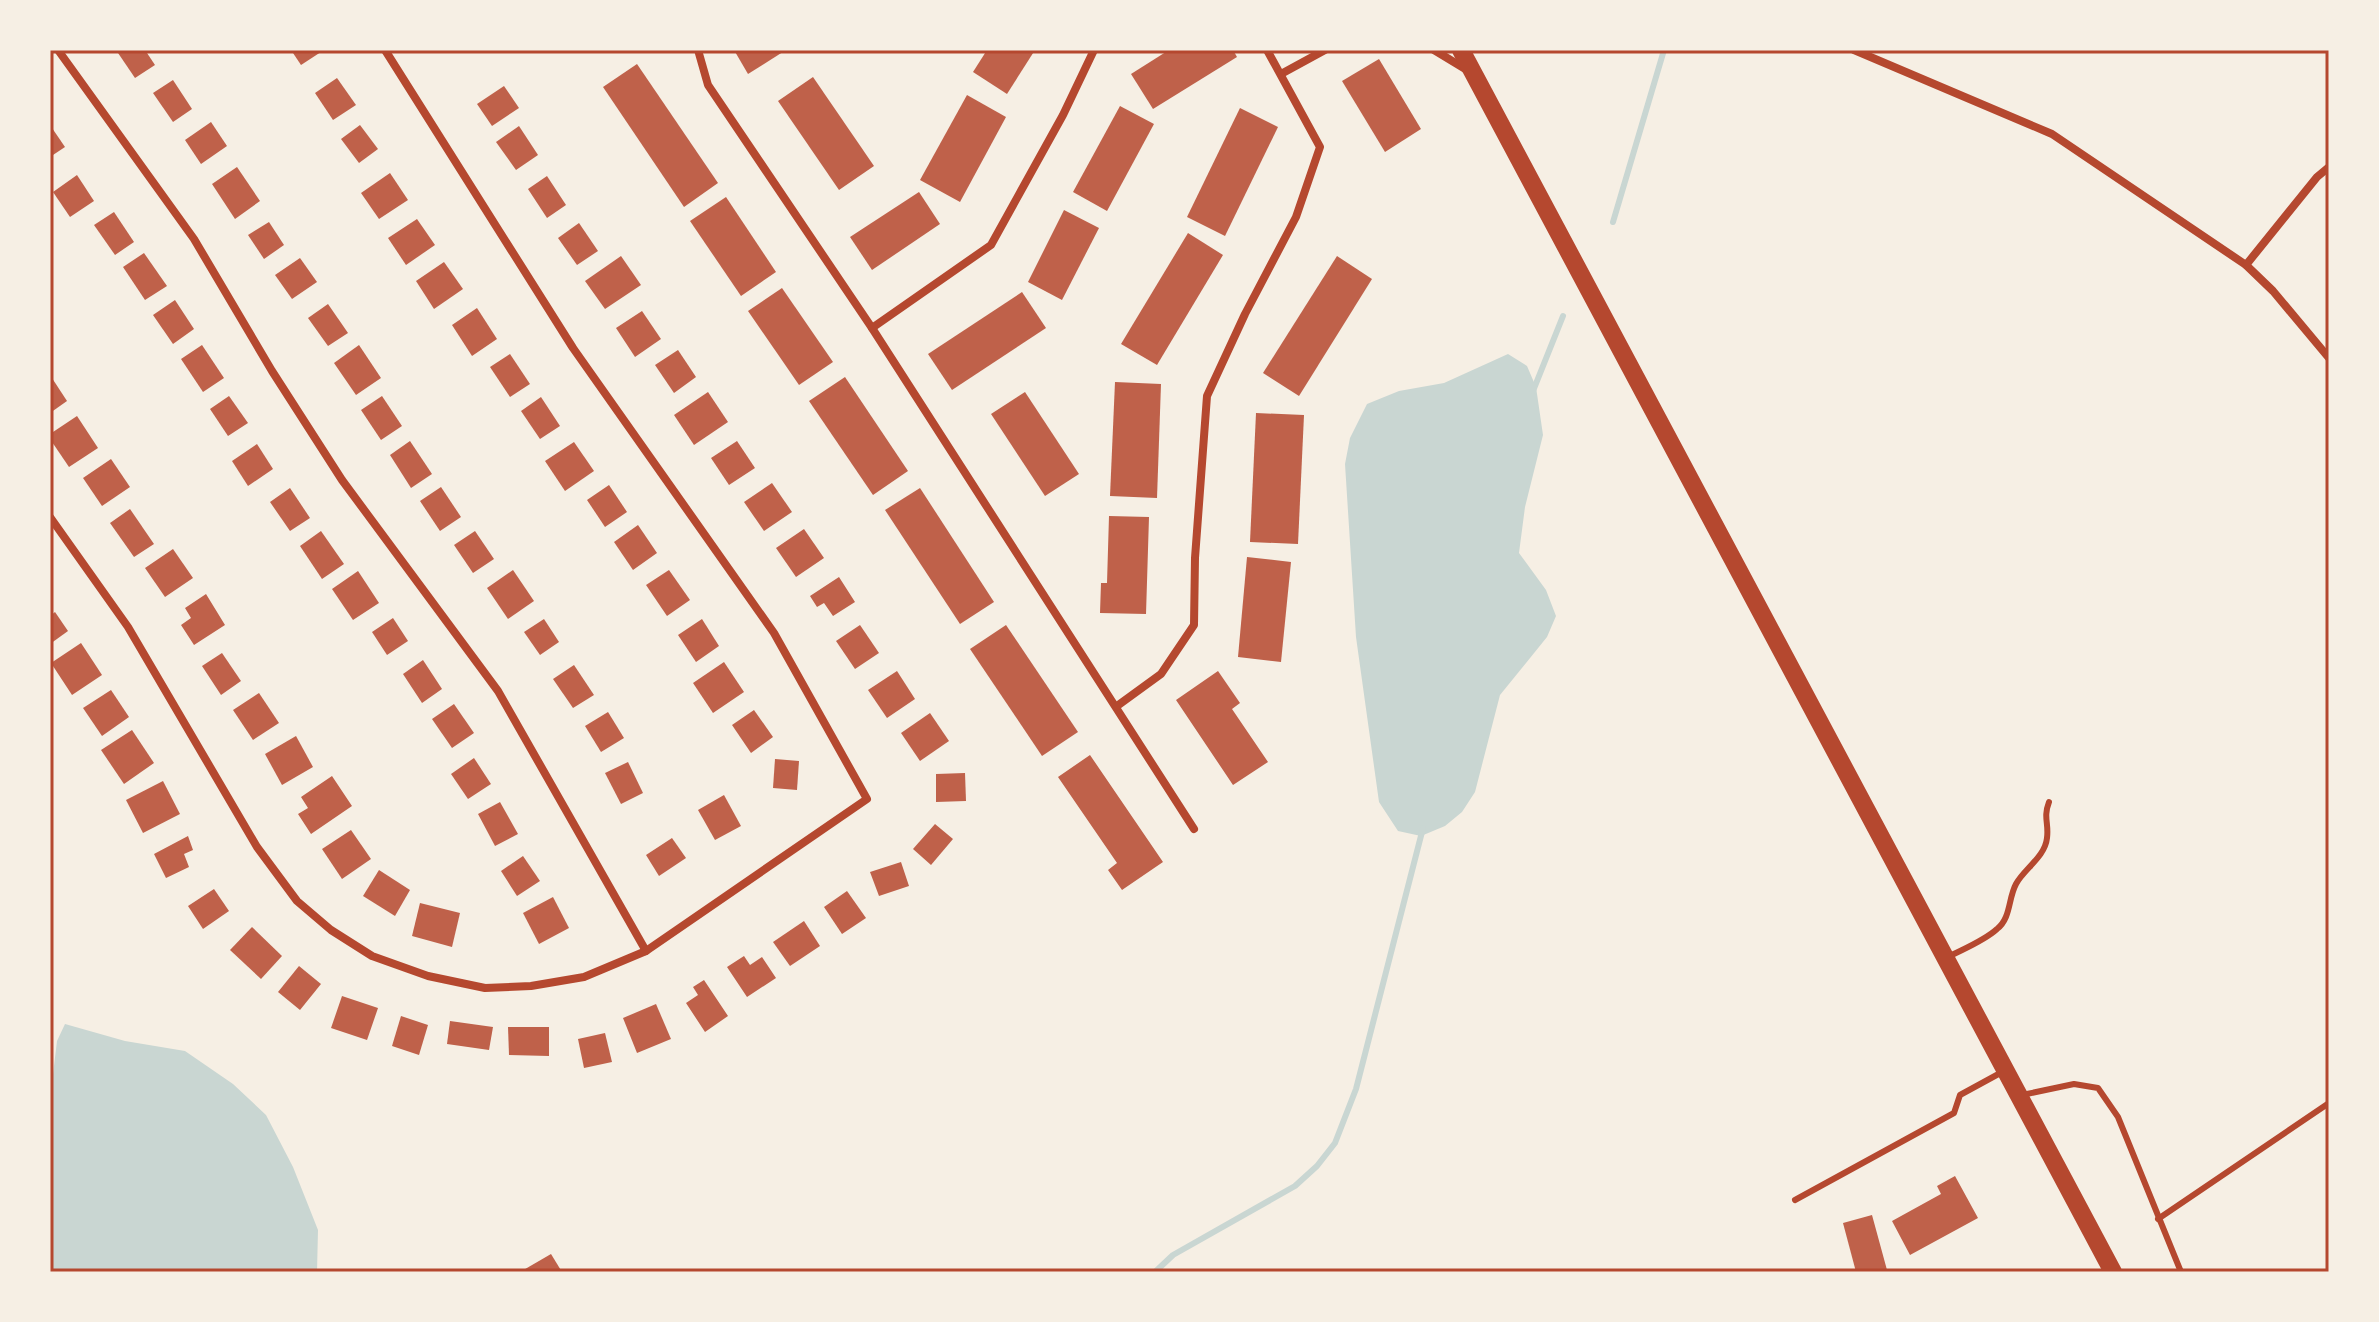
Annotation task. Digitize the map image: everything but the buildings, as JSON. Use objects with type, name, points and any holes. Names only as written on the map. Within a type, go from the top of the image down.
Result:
[{"type":"main road","points":[[1461,50],[2113,1272]]},
{"type":"street","points":[[58,50],[194,239],[272,371],[342,480],[498,691],[646,951]]},
{"type":"street","points":[[50,517],[128,627],[257,847],[297,901],[331,930],[372,956],[428,976],[485,988],[531,986],[584,977],[646,951],[867,799],[774,633],[573,348],[385,50]]},
{"type":"street","points":[[698,50],[708,85],[872,328],[1194,829]]},
{"type":"street","points":[[872,328],[991,245],[1063,115],[1094,50]]},
{"type":"street","points":[[1117,706],[1161,674],[1194,625],[1195,558],[1207,396],[1245,314],[1296,217],[1320,147],[1268,50]]},
{"type":"street","points":[[1281,74],[1325,50]]},
{"type":"street","points":[[1434,50],[1474,74]]},
{"type":"street","points":[[1854,50],[2052,134],[2246,265],[2273,291],[2329,358]]},
{"type":"street","points":[[2246,265],[2317,177],[2329,167]]},
{"type":"lane","points":[[1945,959],[1998,929],[2009,912],[2017,881],[2034,864],[2048,840],[2044,815],[2049,802]]},
{"type":"lane","points":[[1795,1200],[1954,1113],[1960,1095],[2004,1071]]},
{"type":"lane","points":[[2018,1096],[2074,1084],[2098,1088],[2118,1117],[2181,1272]]},
{"type":"lane","points":[[2158,1219],[2329,1103]]},
{"type":"shaded area","points":[[1508,354],[1527,366],[1536,387],[1543,435],[1525,507],[1519,553],[1546,590],[1556,616],[1547,637],[1500,695],[1475,792],[1462,812],[1445,826],[1421,836],[1398,831],[1379,802],[1356,637],[1345,464],[1350,438],[1367,404],[1399,391],[1444,383]]},
{"type":"shaded area","points":[[65,1024],[125,1041],[185,1051],[233,1084],[266,1115],[293,1167],[318,1230],[317,1272],[50,1272],[50,1099],[57,1041]]},
{"type":"waterway","points":[[1613,222],[1664,50]]},
{"type":"waterway","points":[[1533,391],[1563,316]]},
{"type":"waterway","points":[[1155,1272],[1173,1255],[1295,1186],[1317,1166],[1335,1143],[1356,1089],[1423,828]]}]
